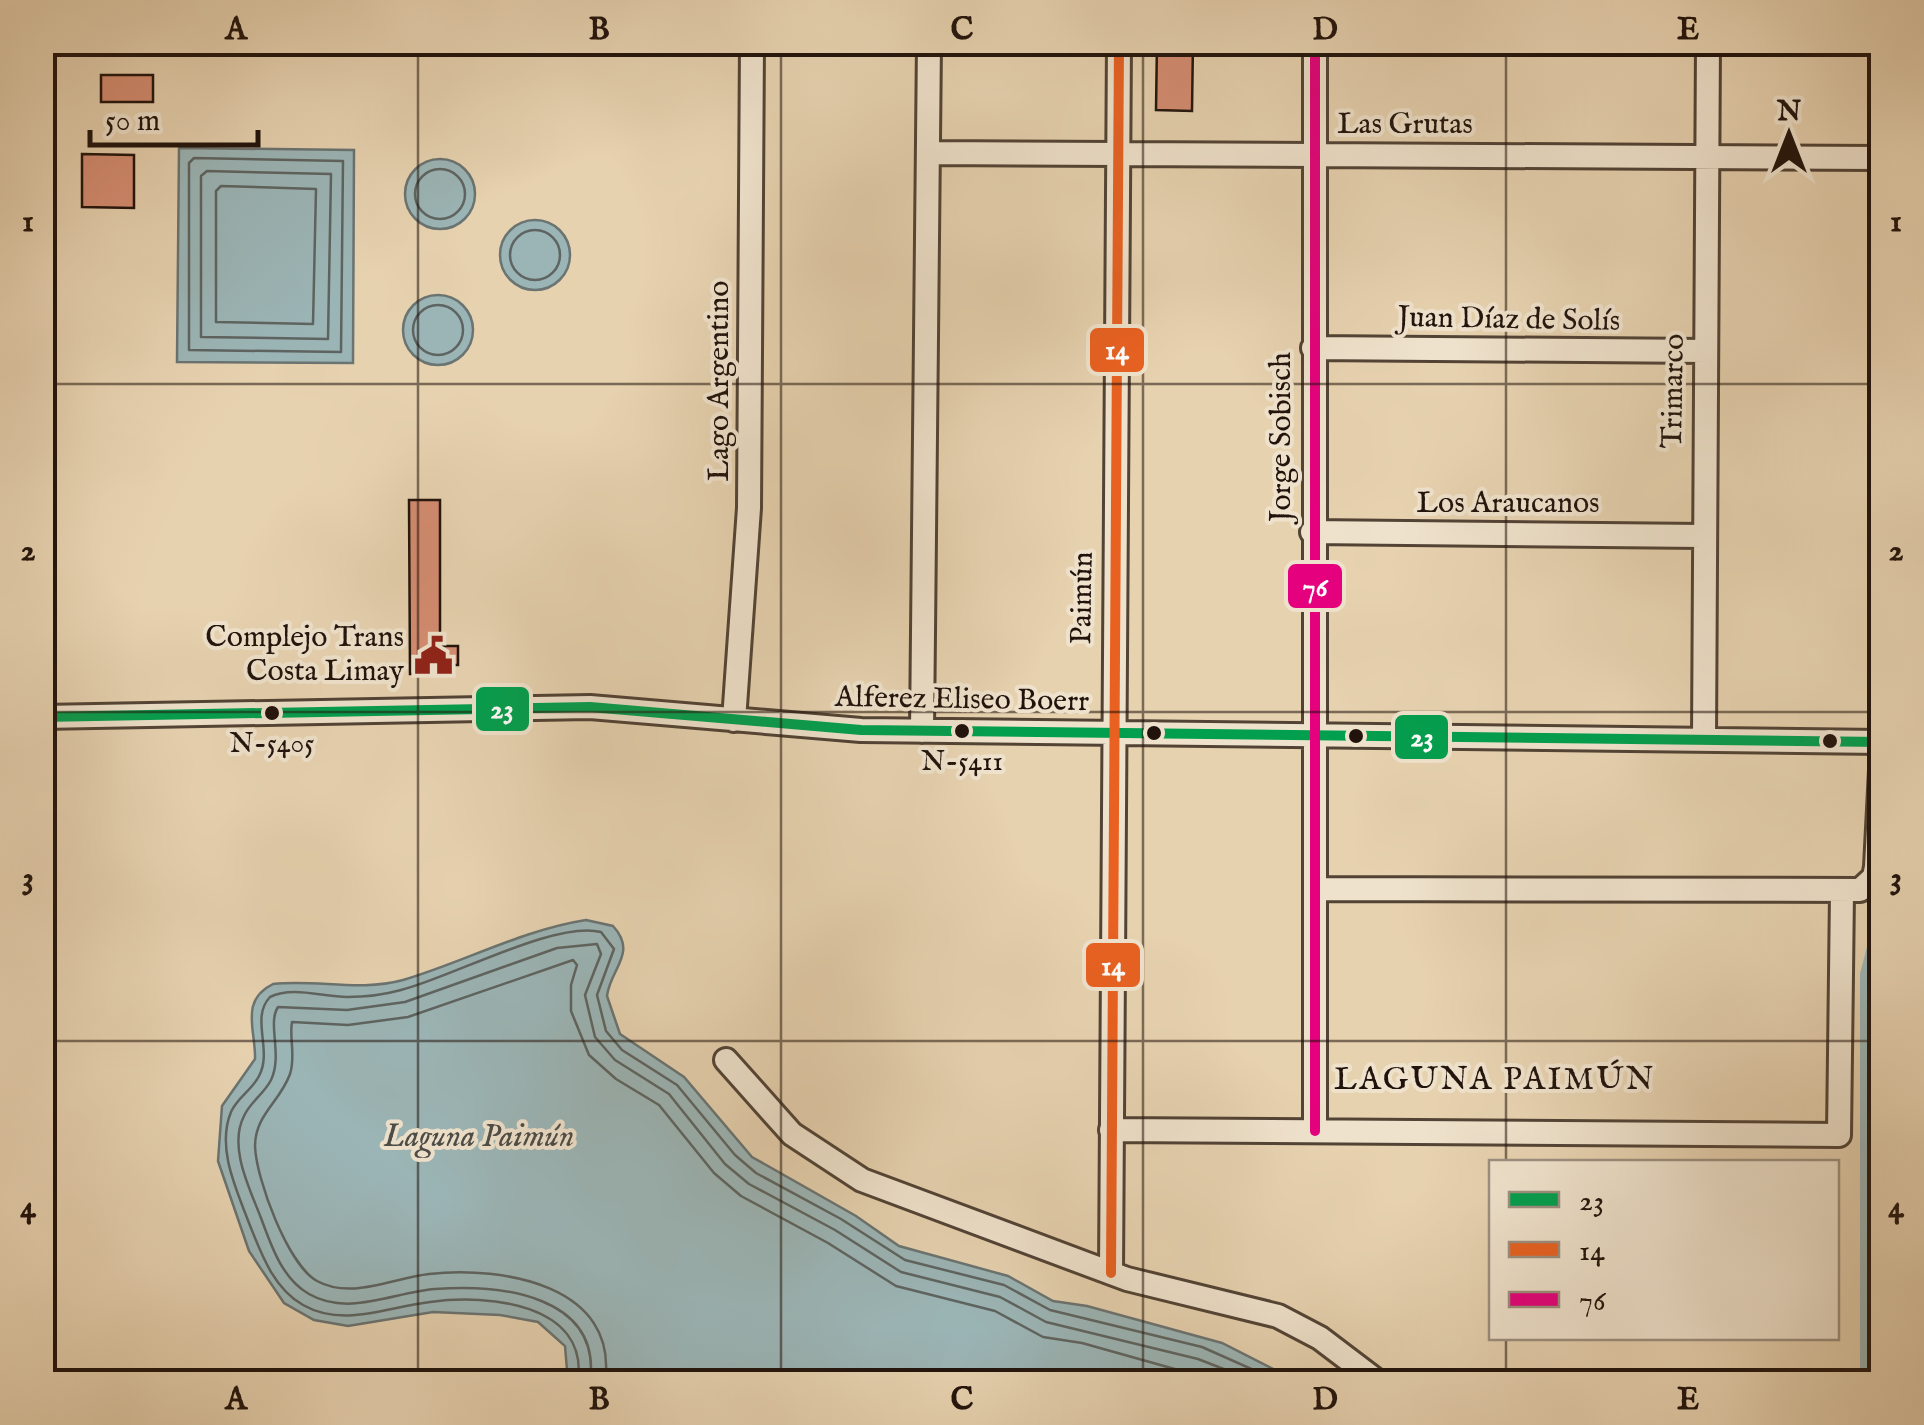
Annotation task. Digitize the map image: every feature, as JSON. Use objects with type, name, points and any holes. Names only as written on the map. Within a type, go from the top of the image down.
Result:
[{"type":"street","name":"Lago Argentino","points":[[734,720],[750,508],[752,42]]},
{"type":"street","points":[[922,731],[929,42]]},
{"type":"street","name":"Paimún","points":[[1110,1273],[1119,42]]},
{"type":"street","name":"Jorge Sobisch","points":[[1315,42],[1315,1131]]},
{"type":"street","name":"Trimarco","points":[[1704,739],[1708,42]]},
{"type":"street","name":"Las Grutas","points":[[928,153],[1882,158]]},
{"type":"street","name":"Juan Díaz de Solís","points":[[1313,348],[1705,352]]},
{"type":"street","name":"Los Araucanos","points":[[1312,532],[1703,536]]},
{"type":"street","name":"Alferez Eliseo Boerr","points":[[42,718],[590,707],[842,730],[1882,742]]},
{"type":"street","points":[[1316,889],[1842,893],[1869,884],[1876,867],[1882,751]]},
{"type":"street","points":[[1111,1130],[1839,1135],[1842,893]]},
{"type":"street","points":[[726,1060],[778,1120],[841,1169],[884,1190],[1110,1273],[1278,1316],[1320,1338],[1378,1382]]},
{"type":"water","points":[[179,148],[354,150],[353,363],[177,362]]},
{"type":"water","points":[[440,159],[465,169],[475,194],[465,219],[440,229],[415,219],[405,194],[415,169]]},
{"type":"water","points":[[535,220],[560,230],[570,255],[560,280],[535,290],[510,280],[500,255],[510,230]]},
{"type":"water","points":[[438,295],[463,305],[473,330],[463,355],[438,365],[413,355],[403,330],[413,305]]},
{"type":"water","name":"Laguna Paimún","points":[[586,920],[613,926],[623,945],[607,996],[620,1034],[684,1077],[752,1157],[856,1216],[899,1246],[1008,1276],[1053,1301],[1087,1306],[1222,1343],[1299,1382],[568,1382],[565,1346],[538,1322],[500,1315],[433,1312],[348,1326],[314,1320],[284,1303],[249,1251],[218,1161],[222,1106],[255,1059],[252,1017],[256,999],[273,984],[370,985],[403,980],[539,931]]},
{"type":"building","points":[[1157,42],[1193,42],[1192,111],[1156,110]]},
{"type":"building","points":[[101,75],[153,75],[153,102],[101,102]]},
{"type":"building","points":[[82,154],[134,155],[134,208],[82,207]]},
{"type":"building","points":[[409,500],[440,500],[440,646],[458,646],[458,665],[440,665],[440,674],[410,674]]},
{"type":"waterway","points":[[1871,1382],[1871,975],[1882,933]]},
{"type":"transit line","name":"14","points":[[1111,1273],[1119,42]]},
{"type":"transit line","name":"76","points":[[1315,42],[1315,1131]]},
{"type":"transit line","name":"23","points":[[42,717],[590,707],[861,730],[1882,742]]},
{"type":"place","name":"Complejo Trans Costa Limay","points":[[434,655]]},
{"type":"place","name":"N-5405","points":[[272,713]]},
{"type":"place","name":"N-5411","points":[[962,731]]},
{"type":"district","name":"LAGUNA PAIMÚN","points":[[1495,1080]]}]
